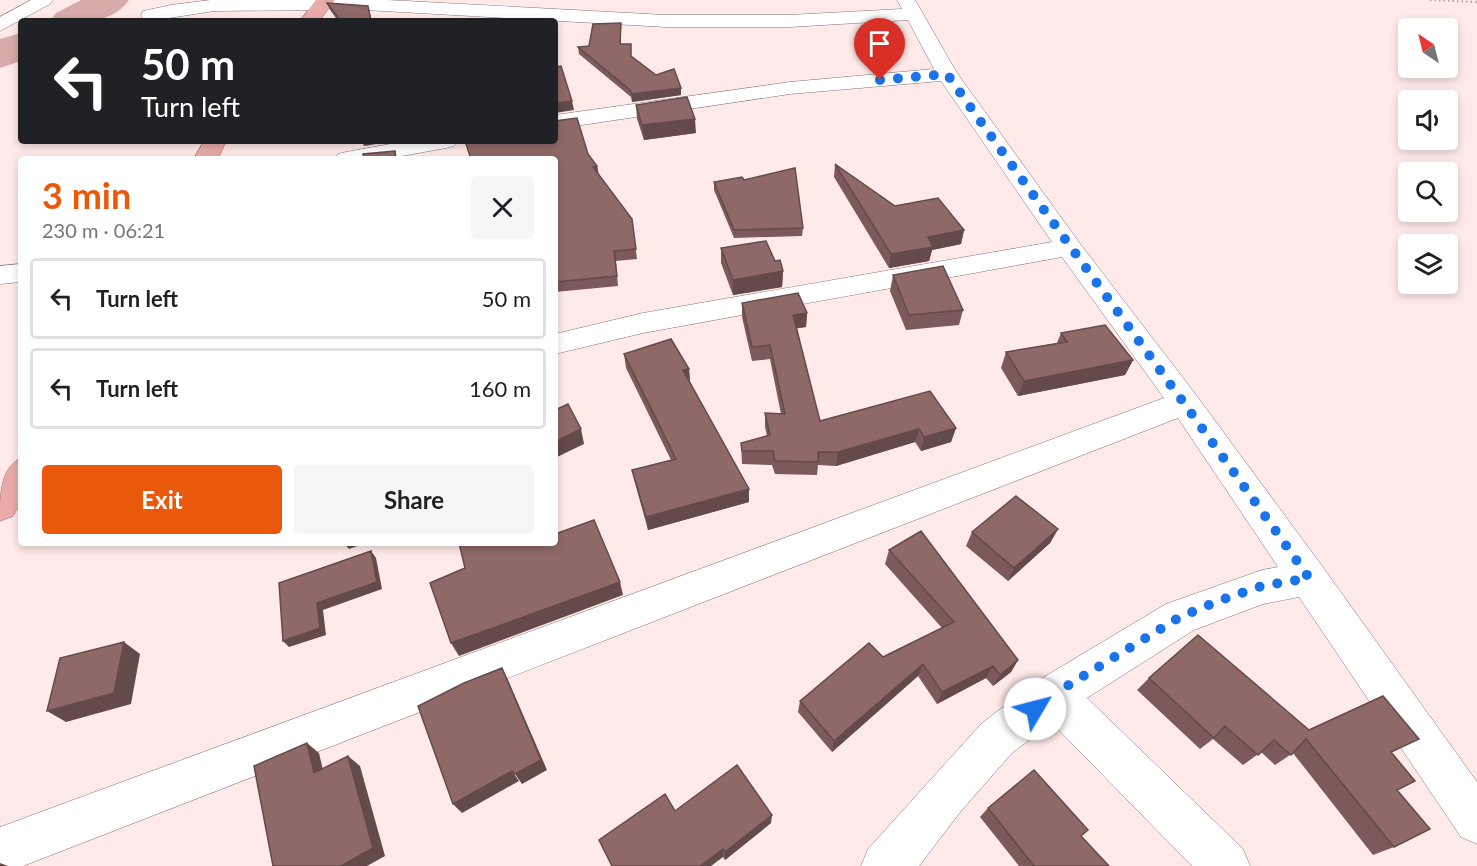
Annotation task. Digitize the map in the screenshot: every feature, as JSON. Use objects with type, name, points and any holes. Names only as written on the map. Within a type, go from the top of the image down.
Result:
[{"type":"main road","points":[[312,18],[325,2]]},
{"type":"main road","points":[[0,506],[18,477]]},
{"type":"street","points":[[0,25],[44,0]]},
{"type":"street","points":[[150,15],[167,9],[202,4],[325,2],[666,21],[789,21],[911,7],[947,74],[1069,247],[1185,403],[1477,821]]},
{"type":"street","points":[[558,122],[790,88],[947,74]]},
{"type":"street","points":[[363,156],[429,144]]},
{"type":"street","points":[[558,343],[643,323],[1069,247]]},
{"type":"street","points":[[0,275],[18,273]]},
{"type":"street","points":[[0,851],[1185,403]]},
{"type":"street","points":[[885,866],[997,738],[1054,694],[1180,617],[1262,586],[1309,578]]},
{"type":"street","points":[[1054,694],[1226,866]]},
{"type":"path","points":[[1430,0],[1477,2]]},
{"type":"building","points":[[327,3],[368,6],[370,18],[339,18]]},
{"type":"building","points":[[621,23],[620,44],[631,44],[631,56],[656,75],[674,69],[681,88],[632,94],[578,47],[589,46],[593,24]]},
{"type":"building","points":[[558,66],[561,66],[572,101],[558,103]]},
{"type":"building","points":[[687,97],[695,119],[642,125],[636,105]]},
{"type":"building","points":[[577,118],[588,154],[597,166],[593,167],[632,219],[636,249],[614,251],[617,276],[558,282],[558,156],[470,156],[466,144],[558,144],[558,121]]},
{"type":"building","points":[[395,151],[396,156],[363,156],[363,154]]},
{"type":"building","points":[[835,164],[895,206],[938,198],[964,230],[928,237],[933,247],[891,254]]},
{"type":"building","points":[[795,168],[803,228],[734,230],[714,182],[742,177],[744,180]]},
{"type":"building","points":[[766,241],[775,261],[780,260],[783,271],[733,280],[721,248]]},
{"type":"building","points":[[943,266],[963,310],[909,315],[893,275]]},
{"type":"building","points":[[798,293],[807,313],[793,315],[820,421],[930,391],[956,428],[924,437],[919,429],[838,452],[818,452],[818,462],[775,461],[773,451],[742,451],[741,443],[770,435],[765,413],[785,414],[770,345],[752,347],[742,303]]},
{"type":"building","points":[[1105,325],[1133,360],[1024,381],[1006,352],[1067,342],[1061,333]]},
{"type":"building","points":[[671,339],[689,369],[683,370],[749,489],[646,517],[632,470],[676,459],[624,354]]},
{"type":"building","points":[[568,404],[581,429],[558,440],[558,409]]},
{"type":"building","points":[[1016,496],[1058,529],[1014,568],[972,532]]},
{"type":"building","points":[[594,520],[620,582],[451,643],[430,583],[465,568],[460,546],[558,546],[558,533]]},
{"type":"building","points":[[921,531],[1018,660],[1000,675],[993,666],[942,692],[923,664],[834,741],[800,701],[869,643],[883,657],[954,622],[889,550]]},
{"type":"building","points":[[371,551],[377,582],[317,603],[320,628],[283,641],[279,583]]},
{"type":"building","points":[[1198,635],[1309,730],[1383,696],[1419,739],[1391,752],[1415,781],[1397,790],[1430,829],[1394,847],[1306,739],[1291,755],[1274,740],[1258,755],[1225,726],[1214,738],[1149,678]]},
{"type":"building","points":[[124,642],[114,693],[47,711],[60,658]]},
{"type":"building","points":[[502,668],[541,760],[515,774],[512,771],[453,804],[418,706],[464,683]]},
{"type":"building","points":[[307,743],[314,773],[348,756],[373,848],[341,866],[273,866],[254,766]]},
{"type":"building","points":[[737,765],[772,815],[725,852],[723,849],[700,866],[612,866],[599,840],[665,794],[675,811]]},
{"type":"building","points":[[1034,770],[1088,830],[1081,836],[1109,866],[1034,866],[988,808]]},
{"type":"waterway","points":[[76,18],[110,0]]},
{"type":"waterway","points":[[0,55],[18,46]]},
{"type":"route","points":[[880,80],[947,74],[1069,247],[1185,403],[1309,578],[1262,586],[1180,617],[1054,694],[1035,709]]}]
